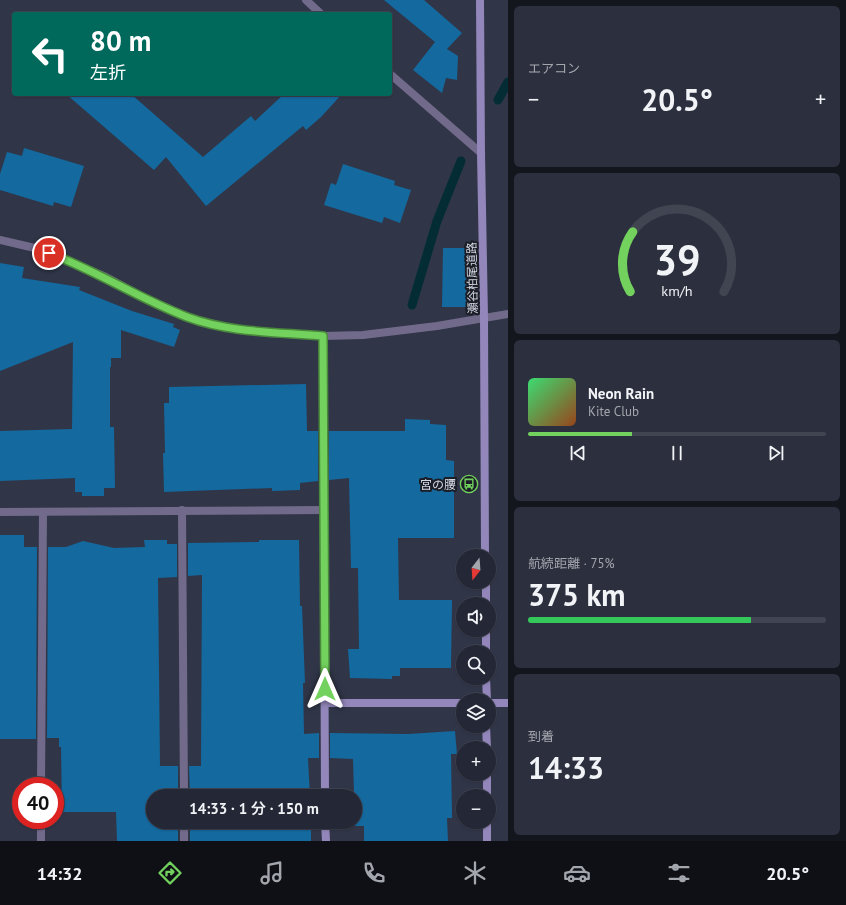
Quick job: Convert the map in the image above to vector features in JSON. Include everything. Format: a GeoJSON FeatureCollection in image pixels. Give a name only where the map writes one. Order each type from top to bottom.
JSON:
{"type":"FeatureCollection","features":[{"type":"Feature","properties":{"kind":"main road","name":"瀬谷柏尾道路"},"geometry":{"type":"LineString","coordinates":[[480,0],[486,549]]}},
{"type":"Feature","properties":{"kind":"main road"},"geometry":{"type":"LineString","coordinates":[[323,336],[325,789]]}},
{"type":"Feature","properties":{"kind":"main road"},"geometry":{"type":"LineString","coordinates":[[325,704],[456,703]]}},
{"type":"Feature","properties":{"kind":"main road"},"geometry":{"type":"LineString","coordinates":[[496,703],[508,703]]}},
{"type":"Feature","properties":{"kind":"main road"},"geometry":{"type":"LineString","coordinates":[[325,829],[326,841]]}},
{"type":"Feature","properties":{"kind":"main road"},"geometry":{"type":"LineString","coordinates":[[487,829],[487,841]]}},
{"type":"Feature","properties":{"kind":"street"},"geometry":{"type":"LineString","coordinates":[[306,0],[319,12]]}},
{"type":"Feature","properties":{"kind":"street"},"geometry":{"type":"LineString","coordinates":[[392,76],[481,153]]}},
{"type":"Feature","properties":{"kind":"street"},"geometry":{"type":"LineString","coordinates":[[0,240],[39,249],[106,277],[146,298],[188,317],[226,327],[269,333],[323,336],[363,335],[438,326],[508,314]]}},
{"type":"Feature","properties":{"kind":"street"},"geometry":{"type":"LineString","coordinates":[[182,510],[184,789]]}},
{"type":"Feature","properties":{"kind":"street"},"geometry":{"type":"LineString","coordinates":[[0,512],[323,510]]}},
{"type":"Feature","properties":{"kind":"street"},"geometry":{"type":"LineString","coordinates":[[41,777],[43,512]]}},
{"type":"Feature","properties":{"kind":"street"},"geometry":{"type":"LineString","coordinates":[[41,829],[41,841]]}},
{"type":"Feature","properties":{"kind":"street"},"geometry":{"type":"LineString","coordinates":[[184,829],[184,841]]}},
{"type":"Feature","properties":{"kind":"building"},"geometry":{"type":"Polygon","coordinates":[[[384,0],[424,0],[462,33],[447,49],[458,56],[457,80],[446,78],[442,93],[413,70],[435,42],[384,0]]]}},
{"type":"Feature","properties":{"kind":"building"},"geometry":{"type":"Polygon","coordinates":[[[68,96],[133,96],[203,157],[251,116],[255,121],[282,96],[340,96],[321,117],[306,130],[303,126],[206,206],[166,157],[154,170],[68,96]]]}},
{"type":"Feature","properties":{"kind":"building"},"geometry":{"type":"Polygon","coordinates":[[[24,148],[84,166],[71,207],[54,202],[53,206],[0,190],[0,174],[7,152],[22,156],[24,148]]]}},
{"type":"Feature","properties":{"kind":"building"},"geometry":{"type":"Polygon","coordinates":[[[343,164],[395,181],[394,185],[411,190],[400,223],[384,217],[382,223],[324,205],[331,183],[336,185],[343,164]]]}},
{"type":"Feature","properties":{"kind":"building"},"geometry":{"type":"Polygon","coordinates":[[[443,248],[467,248],[466,307],[442,307],[443,248]]]}},
{"type":"Feature","properties":{"kind":"building"},"geometry":{"type":"Polygon","coordinates":[[[0,263],[24,267],[22,278],[80,287],[79,290],[132,311],[174,324],[173,327],[180,330],[174,347],[121,330],[121,358],[111,358],[110,367],[110,427],[114,427],[115,488],[104,488],[104,496],[82,496],[82,492],[75,492],[75,478],[0,481],[0,431],[72,429],[73,342],[0,371],[0,263]]]}},
{"type":"Feature","properties":{"kind":"building"},"geometry":{"type":"Polygon","coordinates":[[[306,384],[307,431],[318,431],[318,481],[300,483],[300,490],[272,491],[272,488],[164,492],[164,403],[169,403],[169,387],[306,384]]]}},
{"type":"Feature","properties":{"kind":"building"},"geometry":{"type":"Polygon","coordinates":[[[405,419],[430,420],[430,424],[446,425],[446,460],[454,461],[454,538],[398,538],[399,600],[452,600],[451,668],[400,668],[400,676],[392,676],[392,679],[350,678],[348,649],[359,649],[358,568],[351,568],[349,478],[329,480],[329,431],[405,431],[405,419]]]}},
{"type":"Feature","properties":{"kind":"building"},"geometry":{"type":"Polygon","coordinates":[[[0,535],[24,535],[24,547],[37,547],[36,739],[0,739],[0,535]]]}},
{"type":"Feature","properties":{"kind":"building"},"geometry":{"type":"Polygon","coordinates":[[[144,540],[167,540],[167,544],[177,544],[177,577],[158,578],[160,766],[178,766],[178,789],[146,789],[146,829],[178,829],[178,841],[117,841],[116,812],[64,812],[64,777],[61,777],[61,747],[59,747],[59,738],[47,738],[48,547],[66,547],[83,541],[114,548],[145,547],[144,540]]]}},
{"type":"Feature","properties":{"kind":"building"},"geometry":{"type":"Polygon","coordinates":[[[259,540],[299,540],[300,606],[302,606],[305,683],[303,683],[304,734],[319,733],[319,758],[308,758],[310,789],[190,789],[189,766],[201,766],[202,575],[188,576],[188,543],[259,542],[259,540]]]}},
{"type":"Feature","properties":{"kind":"building"},"geometry":{"type":"Polygon","coordinates":[[[455,731],[456,754],[451,754],[452,818],[447,818],[448,841],[364,841],[364,826],[362,826],[362,789],[354,789],[353,759],[330,758],[330,733],[408,734],[455,731]]]}},
{"type":"Feature","properties":{"kind":"building"},"geometry":{"type":"Polygon","coordinates":[[[190,829],[311,829],[311,841],[190,841],[190,829]]]}},
{"type":"Feature","properties":{"kind":"waterway"},"geometry":{"type":"LineString","coordinates":[[498,100],[508,82]]}},
{"type":"Feature","properties":{"kind":"waterway"},"geometry":{"type":"LineString","coordinates":[[412,305],[437,221],[461,161]]}},
{"type":"Feature","properties":{"kind":"place","name":"宮の腰"},"geometry":{"type":"Point","coordinates":[469,484]}},
{"type":"Feature","properties":{"kind":"route"},"geometry":{"type":"LineString","coordinates":[[49,253],[106,277],[146,298],[188,317],[226,327],[269,333],[323,336],[325,689]]}}]}
